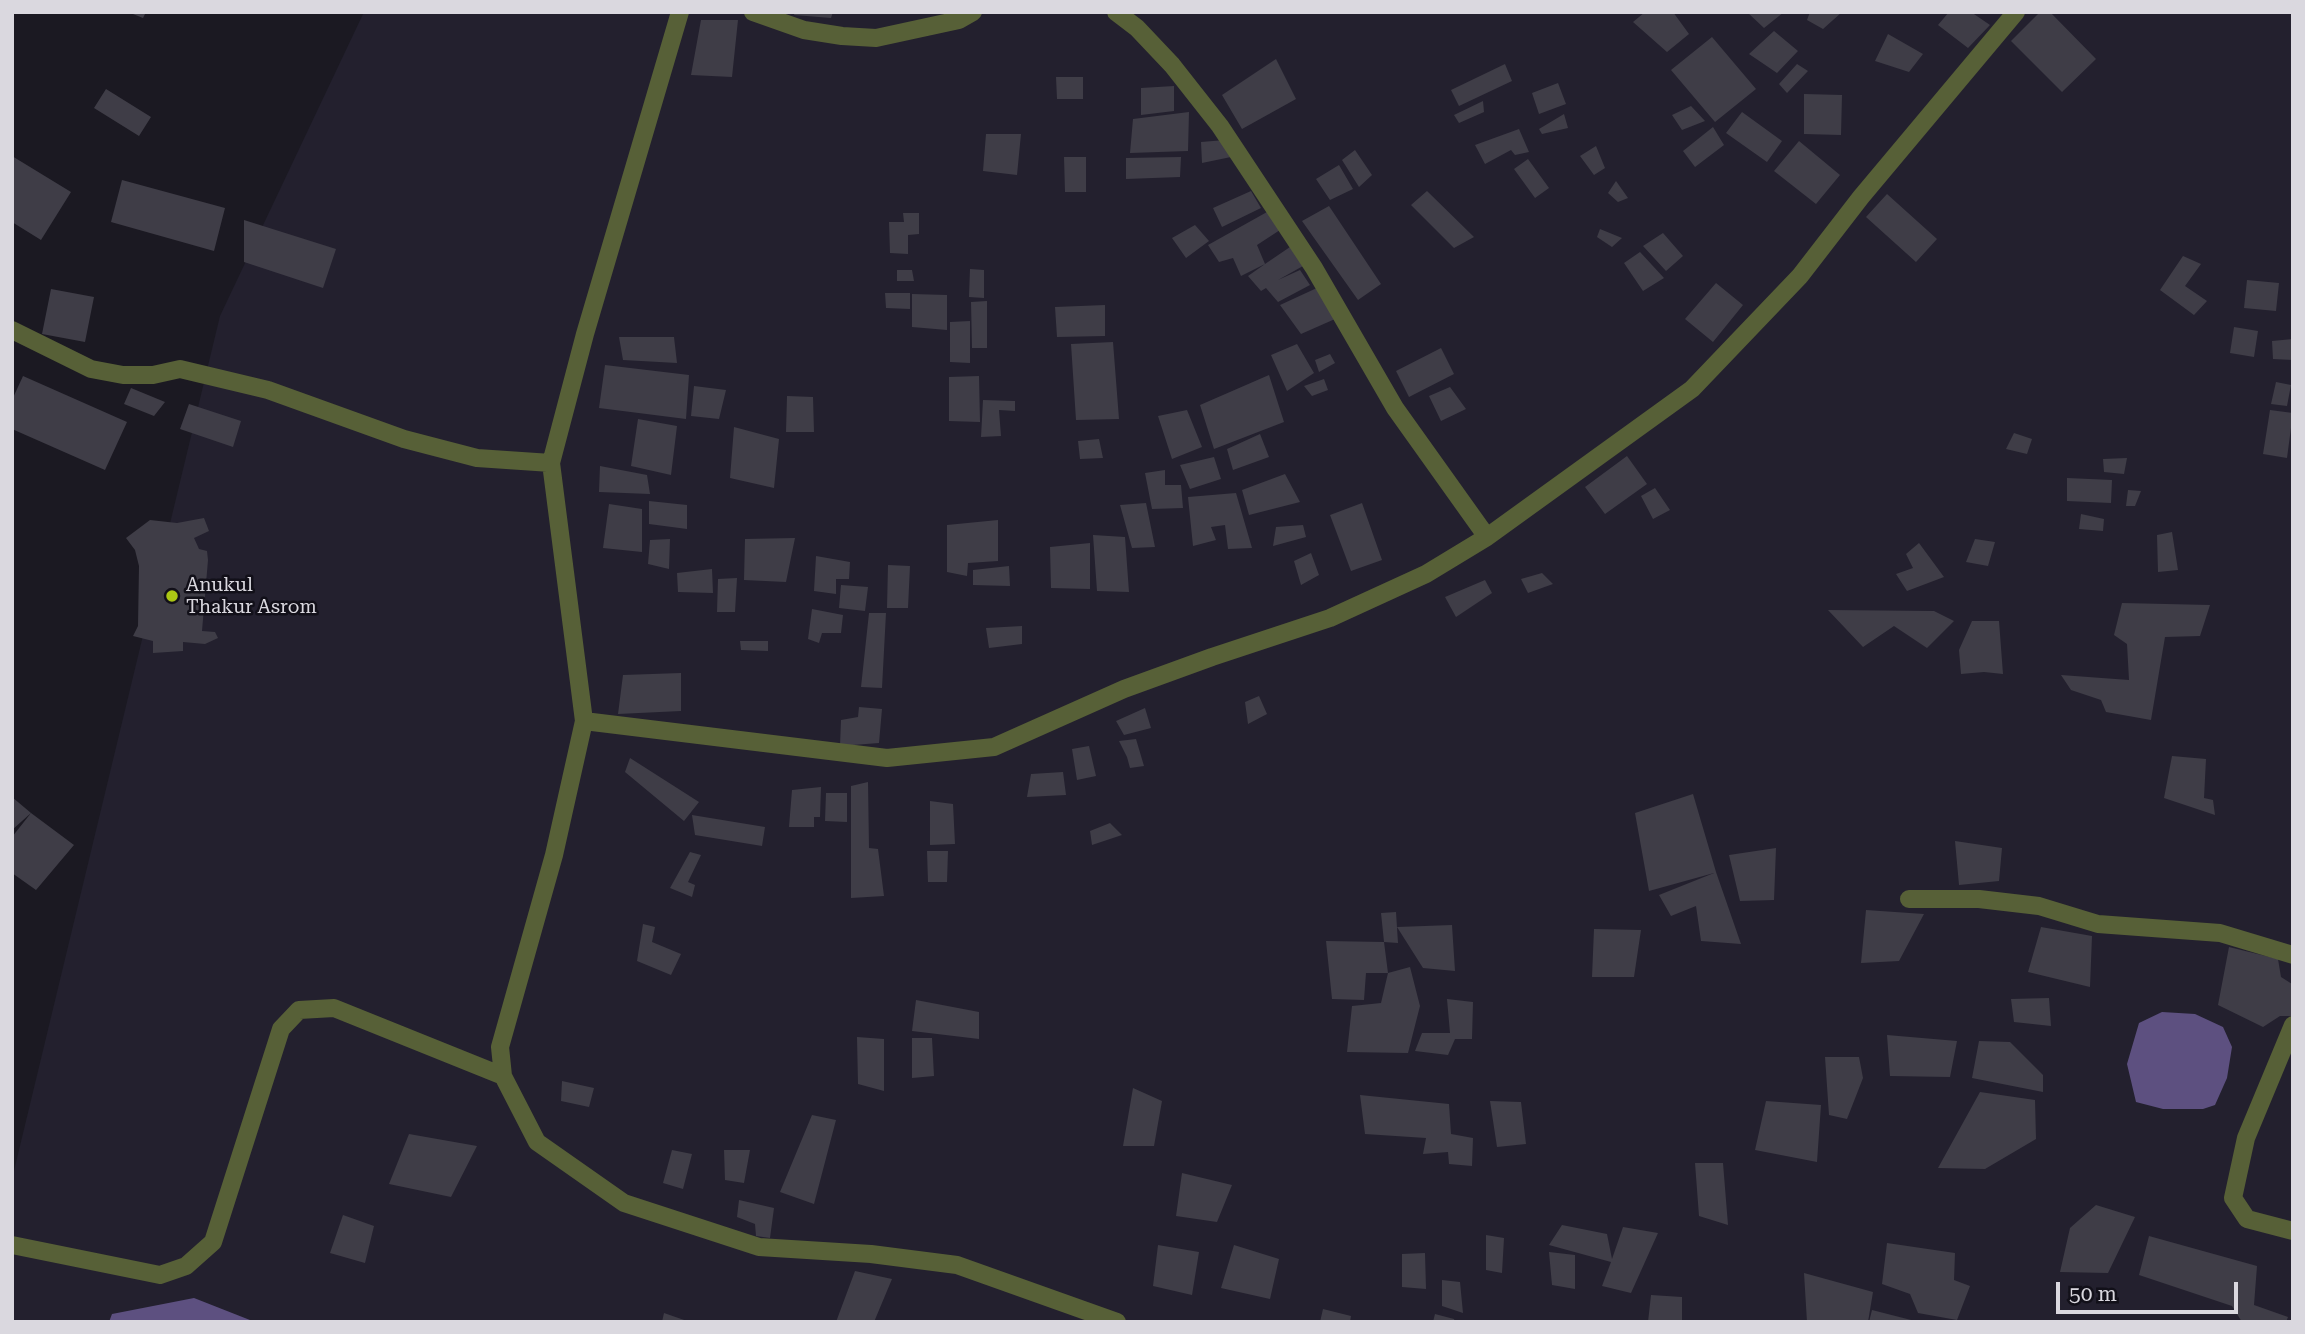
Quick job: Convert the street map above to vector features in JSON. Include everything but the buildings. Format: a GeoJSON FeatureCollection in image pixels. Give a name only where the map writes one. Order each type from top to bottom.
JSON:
{"type":"FeatureCollection","features":[{"type":"Feature","properties":{"kind":"street"},"geometry":{"type":"LineString","coordinates":[[680,12],[585,334],[551,463],[584,721],[554,855],[500,1047],[503,1076],[537,1142],[624,1203],[759,1247],[871,1254],[957,1265],[1117,1322]]}},
{"type":"Feature","properties":{"kind":"street"},"geometry":{"type":"LineString","coordinates":[[753,12],[804,30],[876,38],[959,20],[973,12]]}},
{"type":"Feature","properties":{"kind":"street"},"geometry":{"type":"LineString","coordinates":[[1116,12],[1137,28],[1172,65],[1220,126],[1314,268],[1395,408],[1487,537]]}},
{"type":"Feature","properties":{"kind":"street"},"geometry":{"type":"LineString","coordinates":[[584,721],[887,758],[994,747],[1124,689],[1212,656],[1330,618],[1426,574],[1487,537],[1692,389],[1800,276],[1860,197],[2016,12]]}},
{"type":"Feature","properties":{"kind":"street"},"geometry":{"type":"LineString","coordinates":[[12,330],[91,369],[123,375],[153,374],[180,369],[268,390],[404,439],[477,458],[551,463]]}},
{"type":"Feature","properties":{"kind":"street"},"geometry":{"type":"LineString","coordinates":[[1909,899],[1954,898],[2039,906],[2098,924],[2220,933],[2293,955]]}},
{"type":"Feature","properties":{"kind":"street"},"geometry":{"type":"LineString","coordinates":[[12,1245],[160,1276],[186,1266],[213,1242],[281,1029],[299,1010],[334,1008],[503,1076]]}},
{"type":"Feature","properties":{"kind":"street"},"geometry":{"type":"LineString","coordinates":[[2293,1025],[2246,1138],[2233,1198],[2247,1219],[2293,1231]]}},
{"type":"Feature","properties":{"kind":"shaded area"},"geometry":{"type":"Polygon","coordinates":[[[364,12],[2293,12],[2293,1322],[12,1322],[12,1179],[220,316],[364,12]]]}},
{"type":"Feature","properties":{"kind":"shaded area"},"geometry":{"type":"Polygon","coordinates":[[[2162,1012],[2195,1014],[2223,1027],[2232,1047],[2227,1078],[2215,1105],[2203,1109],[2163,1109],[2136,1102],[2127,1064],[2139,1023],[2162,1012]]]}},
{"type":"Feature","properties":{"kind":"shaded area"},"geometry":{"type":"Polygon","coordinates":[[[194,1298],[255,1322],[109,1322],[112,1314],[194,1298]]]}},
{"type":"Feature","properties":{"kind":"place","name":"Anukul Thakur Asrom"},"geometry":{"type":"Point","coordinates":[172,596]}}]}
